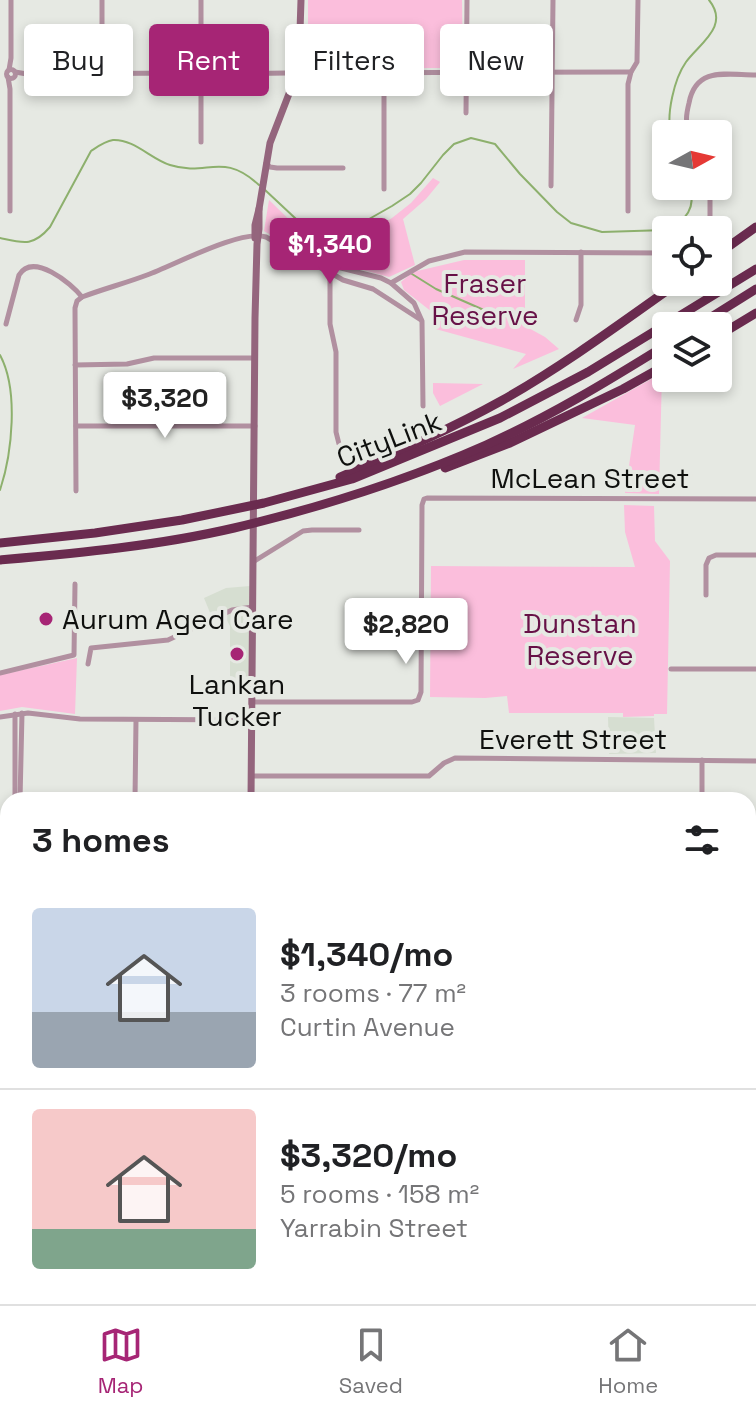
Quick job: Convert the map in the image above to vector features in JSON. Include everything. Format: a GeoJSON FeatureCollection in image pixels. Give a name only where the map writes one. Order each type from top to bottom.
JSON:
{"type":"FeatureCollection","features":[{"type":"Feature","properties":{"kind":"highway"},"geometry":{"type":"LineString","coordinates":[[732,244],[756,227]]}},
{"type":"Feature","properties":{"kind":"highway","name":"CityLink"},"geometry":{"type":"LineString","coordinates":[[0,543],[139,528],[224,512],[352,479],[500,418],[588,372],[756,269]]}},
{"type":"Feature","properties":{"kind":"highway"},"geometry":{"type":"LineString","coordinates":[[719,312],[756,289]]}},
{"type":"Feature","properties":{"kind":"highway"},"geometry":{"type":"LineString","coordinates":[[308,491],[409,447],[502,400],[659,296]]}},
{"type":"Feature","properties":{"kind":"highway"},"geometry":{"type":"LineString","coordinates":[[732,328],[756,313]]}},
{"type":"Feature","properties":{"kind":"highway","name":"CityLink"},"geometry":{"type":"LineString","coordinates":[[0,560],[144,544],[221,531],[368,489],[449,461],[524,426],[652,353]]}},
{"type":"Feature","properties":{"kind":"highway"},"geometry":{"type":"LineString","coordinates":[[368,489],[469,461],[652,373]]}},
{"type":"Feature","properties":{"kind":"street"},"geometry":{"type":"LineString","coordinates":[[10,211],[11,0]]}},
{"type":"Feature","properties":{"kind":"street"},"geometry":{"type":"LineString","coordinates":[[102,0],[102,24]]}},
{"type":"Feature","properties":{"kind":"street"},"geometry":{"type":"LineString","coordinates":[[201,0],[201,24]]}},
{"type":"Feature","properties":{"kind":"street"},"geometry":{"type":"LineString","coordinates":[[300,24],[301,0]]}},
{"type":"Feature","properties":{"kind":"street"},"geometry":{"type":"LineString","coordinates":[[467,0],[467,24]]}},
{"type":"Feature","properties":{"kind":"street"},"geometry":{"type":"LineString","coordinates":[[553,0],[553,24]]}},
{"type":"Feature","properties":{"kind":"street"},"geometry":{"type":"LineString","coordinates":[[628,211],[628,84],[637,62],[638,0]]}},
{"type":"Feature","properties":{"kind":"street"},"geometry":{"type":"LineString","coordinates":[[553,72],[631,72]]}},
{"type":"Feature","properties":{"kind":"street"},"geometry":{"type":"LineString","coordinates":[[686,120],[690,94],[699,81],[710,75],[756,75]]}},
{"type":"Feature","properties":{"kind":"street"},"geometry":{"type":"LineString","coordinates":[[201,96],[201,142]]}},
{"type":"Feature","properties":{"kind":"street"},"geometry":{"type":"LineString","coordinates":[[251,792],[255,225],[266,163],[288,96]]}},
{"type":"Feature","properties":{"kind":"street"},"geometry":{"type":"LineString","coordinates":[[384,96],[384,189]]}},
{"type":"Feature","properties":{"kind":"street"},"geometry":{"type":"LineString","coordinates":[[466,96],[466,113]]}},
{"type":"Feature","properties":{"kind":"street"},"geometry":{"type":"LineString","coordinates":[[551,96],[551,186]]}},
{"type":"Feature","properties":{"kind":"street"},"geometry":{"type":"LineString","coordinates":[[266,163],[277,168],[343,168]]}},
{"type":"Feature","properties":{"kind":"street"},"geometry":{"type":"LineString","coordinates":[[76,491],[75,308],[82,297],[237,240],[266,237],[343,280],[373,289],[422,321]]}},
{"type":"Feature","properties":{"kind":"street"},"geometry":{"type":"LineString","coordinates":[[391,283],[416,267],[465,252],[652,253]]}},
{"type":"Feature","properties":{"kind":"street"},"geometry":{"type":"LineString","coordinates":[[576,320],[581,305],[581,252]]}},
{"type":"Feature","properties":{"kind":"street"},"geometry":{"type":"LineString","coordinates":[[6,324],[19,275],[26,267],[47,269],[82,297]]}},
{"type":"Feature","properties":{"kind":"street"},"geometry":{"type":"LineString","coordinates":[[339,444],[336,432],[336,352],[330,324],[329,272],[332,268],[381,278],[414,303],[422,321],[423,406]]}},
{"type":"Feature","properties":{"kind":"street"},"geometry":{"type":"LineString","coordinates":[[75,365],[127,364],[154,358],[255,358]]}},
{"type":"Feature","properties":{"kind":"street"},"geometry":{"type":"LineString","coordinates":[[76,426],[255,426]]}},
{"type":"Feature","properties":{"kind":"street","name":"McLean Street"},"geometry":{"type":"LineString","coordinates":[[252,702],[418,700],[421,692],[424,499],[756,499]]}},
{"type":"Feature","properties":{"kind":"street"},"geometry":{"type":"LineString","coordinates":[[253,562],[303,531],[359,530]]}},
{"type":"Feature","properties":{"kind":"street"},"geometry":{"type":"LineString","coordinates":[[706,595],[706,565],[709,558],[716,555],[756,555]]}},
{"type":"Feature","properties":{"kind":"street"},"geometry":{"type":"LineString","coordinates":[[0,673],[74,655],[75,584]]}},
{"type":"Feature","properties":{"kind":"street"},"geometry":{"type":"LineString","coordinates":[[88,664],[91,648],[168,640],[232,610],[253,607]]}},
{"type":"Feature","properties":{"kind":"street"},"geometry":{"type":"LineString","coordinates":[[671,669],[756,669]]}},
{"type":"Feature","properties":{"kind":"street"},"geometry":{"type":"LineString","coordinates":[[0,717],[18,714],[80,719],[252,720]]}},
{"type":"Feature","properties":{"kind":"street"},"geometry":{"type":"LineString","coordinates":[[18,714],[18,792]]}},
{"type":"Feature","properties":{"kind":"street"},"geometry":{"type":"LineString","coordinates":[[135,792],[136,720]]}},
{"type":"Feature","properties":{"kind":"street","name":"Everett Street"},"geometry":{"type":"LineString","coordinates":[[251,776],[429,776],[455,758],[756,761]]}},
{"type":"Feature","properties":{"kind":"street"},"geometry":{"type":"LineString","coordinates":[[702,760],[702,792]]}},
{"type":"Feature","properties":{"kind":"shaded area"},"geometry":{"type":"Polygon","coordinates":[[[250,586],[249,683],[230,683],[230,626],[224,615],[213,620],[204,598],[226,588],[250,586]]]}},
{"type":"Feature","properties":{"kind":"shaded area"},"geometry":{"type":"Polygon","coordinates":[[[608,717],[654,718],[656,753],[609,754],[608,717]]]}},
{"type":"Feature","properties":{"kind":"green space"},"geometry":{"type":"Polygon","coordinates":[[[308,0],[462,0],[462,24],[440,24],[440,68],[424,68],[424,24],[308,24],[308,0]]]}},
{"type":"Feature","properties":{"kind":"green space"},"geometry":{"type":"Polygon","coordinates":[[[433,178],[440,182],[403,219],[415,265],[389,277],[333,262],[320,263],[264,231],[269,200],[307,237],[334,244],[376,228],[392,218],[411,203],[433,178]]]}},
{"type":"Feature","properties":{"kind":"green space","name":"Fraser Reserve"},"geometry":{"type":"Polygon","coordinates":[[[464,260],[525,260],[525,326],[559,349],[513,369],[526,354],[432,328],[432,312],[404,290],[401,282],[413,272],[464,260]]]}},
{"type":"Feature","properties":{"kind":"green space"},"geometry":{"type":"Polygon","coordinates":[[[652,379],[652,392],[662,392],[659,494],[625,493],[635,425],[582,418],[652,379]]]}},
{"type":"Feature","properties":{"kind":"green space"},"geometry":{"type":"Polygon","coordinates":[[[433,383],[483,384],[440,406],[433,393],[433,383]]]}},
{"type":"Feature","properties":{"kind":"green space","name":"Dunstan Reserve"},"geometry":{"type":"Polygon","coordinates":[[[624,505],[654,506],[655,541],[670,561],[667,714],[623,717],[623,713],[509,713],[507,696],[430,697],[431,566],[635,567],[625,532],[624,505]]]}},
{"type":"Feature","properties":{"kind":"green space"},"geometry":{"type":"Polygon","coordinates":[[[77,658],[75,714],[22,707],[0,711],[0,675],[77,658]]]}},
{"type":"Feature","properties":{"kind":"waterway"},"geometry":{"type":"LineString","coordinates":[[670,120],[670,107],[678,78],[686,62],[715,26],[715,9],[709,0]]}},
{"type":"Feature","properties":{"kind":"waterway"},"geometry":{"type":"LineString","coordinates":[[264,189],[311,233],[321,237],[335,235],[355,227],[410,194],[454,144],[471,138],[495,144],[520,174],[571,223],[602,232],[652,230]]}},
{"type":"Feature","properties":{"kind":"waterway"},"geometry":{"type":"LineString","coordinates":[[0,238],[27,242],[44,233],[91,151],[110,141],[128,143],[163,162],[183,168],[235,169],[259,185]]}},
{"type":"Feature","properties":{"kind":"waterway"},"geometry":{"type":"LineString","coordinates":[[685,216],[692,200]]}},
{"type":"Feature","properties":{"kind":"waterway"},"geometry":{"type":"LineString","coordinates":[[324,237],[337,243]]}},
{"type":"Feature","properties":{"kind":"waterway"},"geometry":{"type":"LineString","coordinates":[[412,274],[436,289],[493,314]]}},
{"type":"Feature","properties":{"kind":"waterway"},"geometry":{"type":"LineString","coordinates":[[0,355],[6,369],[12,404],[8,459],[0,490]]}},
{"type":"Feature","properties":{"kind":"place","name":"Aurum Aged Care"},"geometry":{"type":"Point","coordinates":[46,619]}},
{"type":"Feature","properties":{"kind":"place","name":"Lankan Tucker"},"geometry":{"type":"Point","coordinates":[237,654]}}]}
